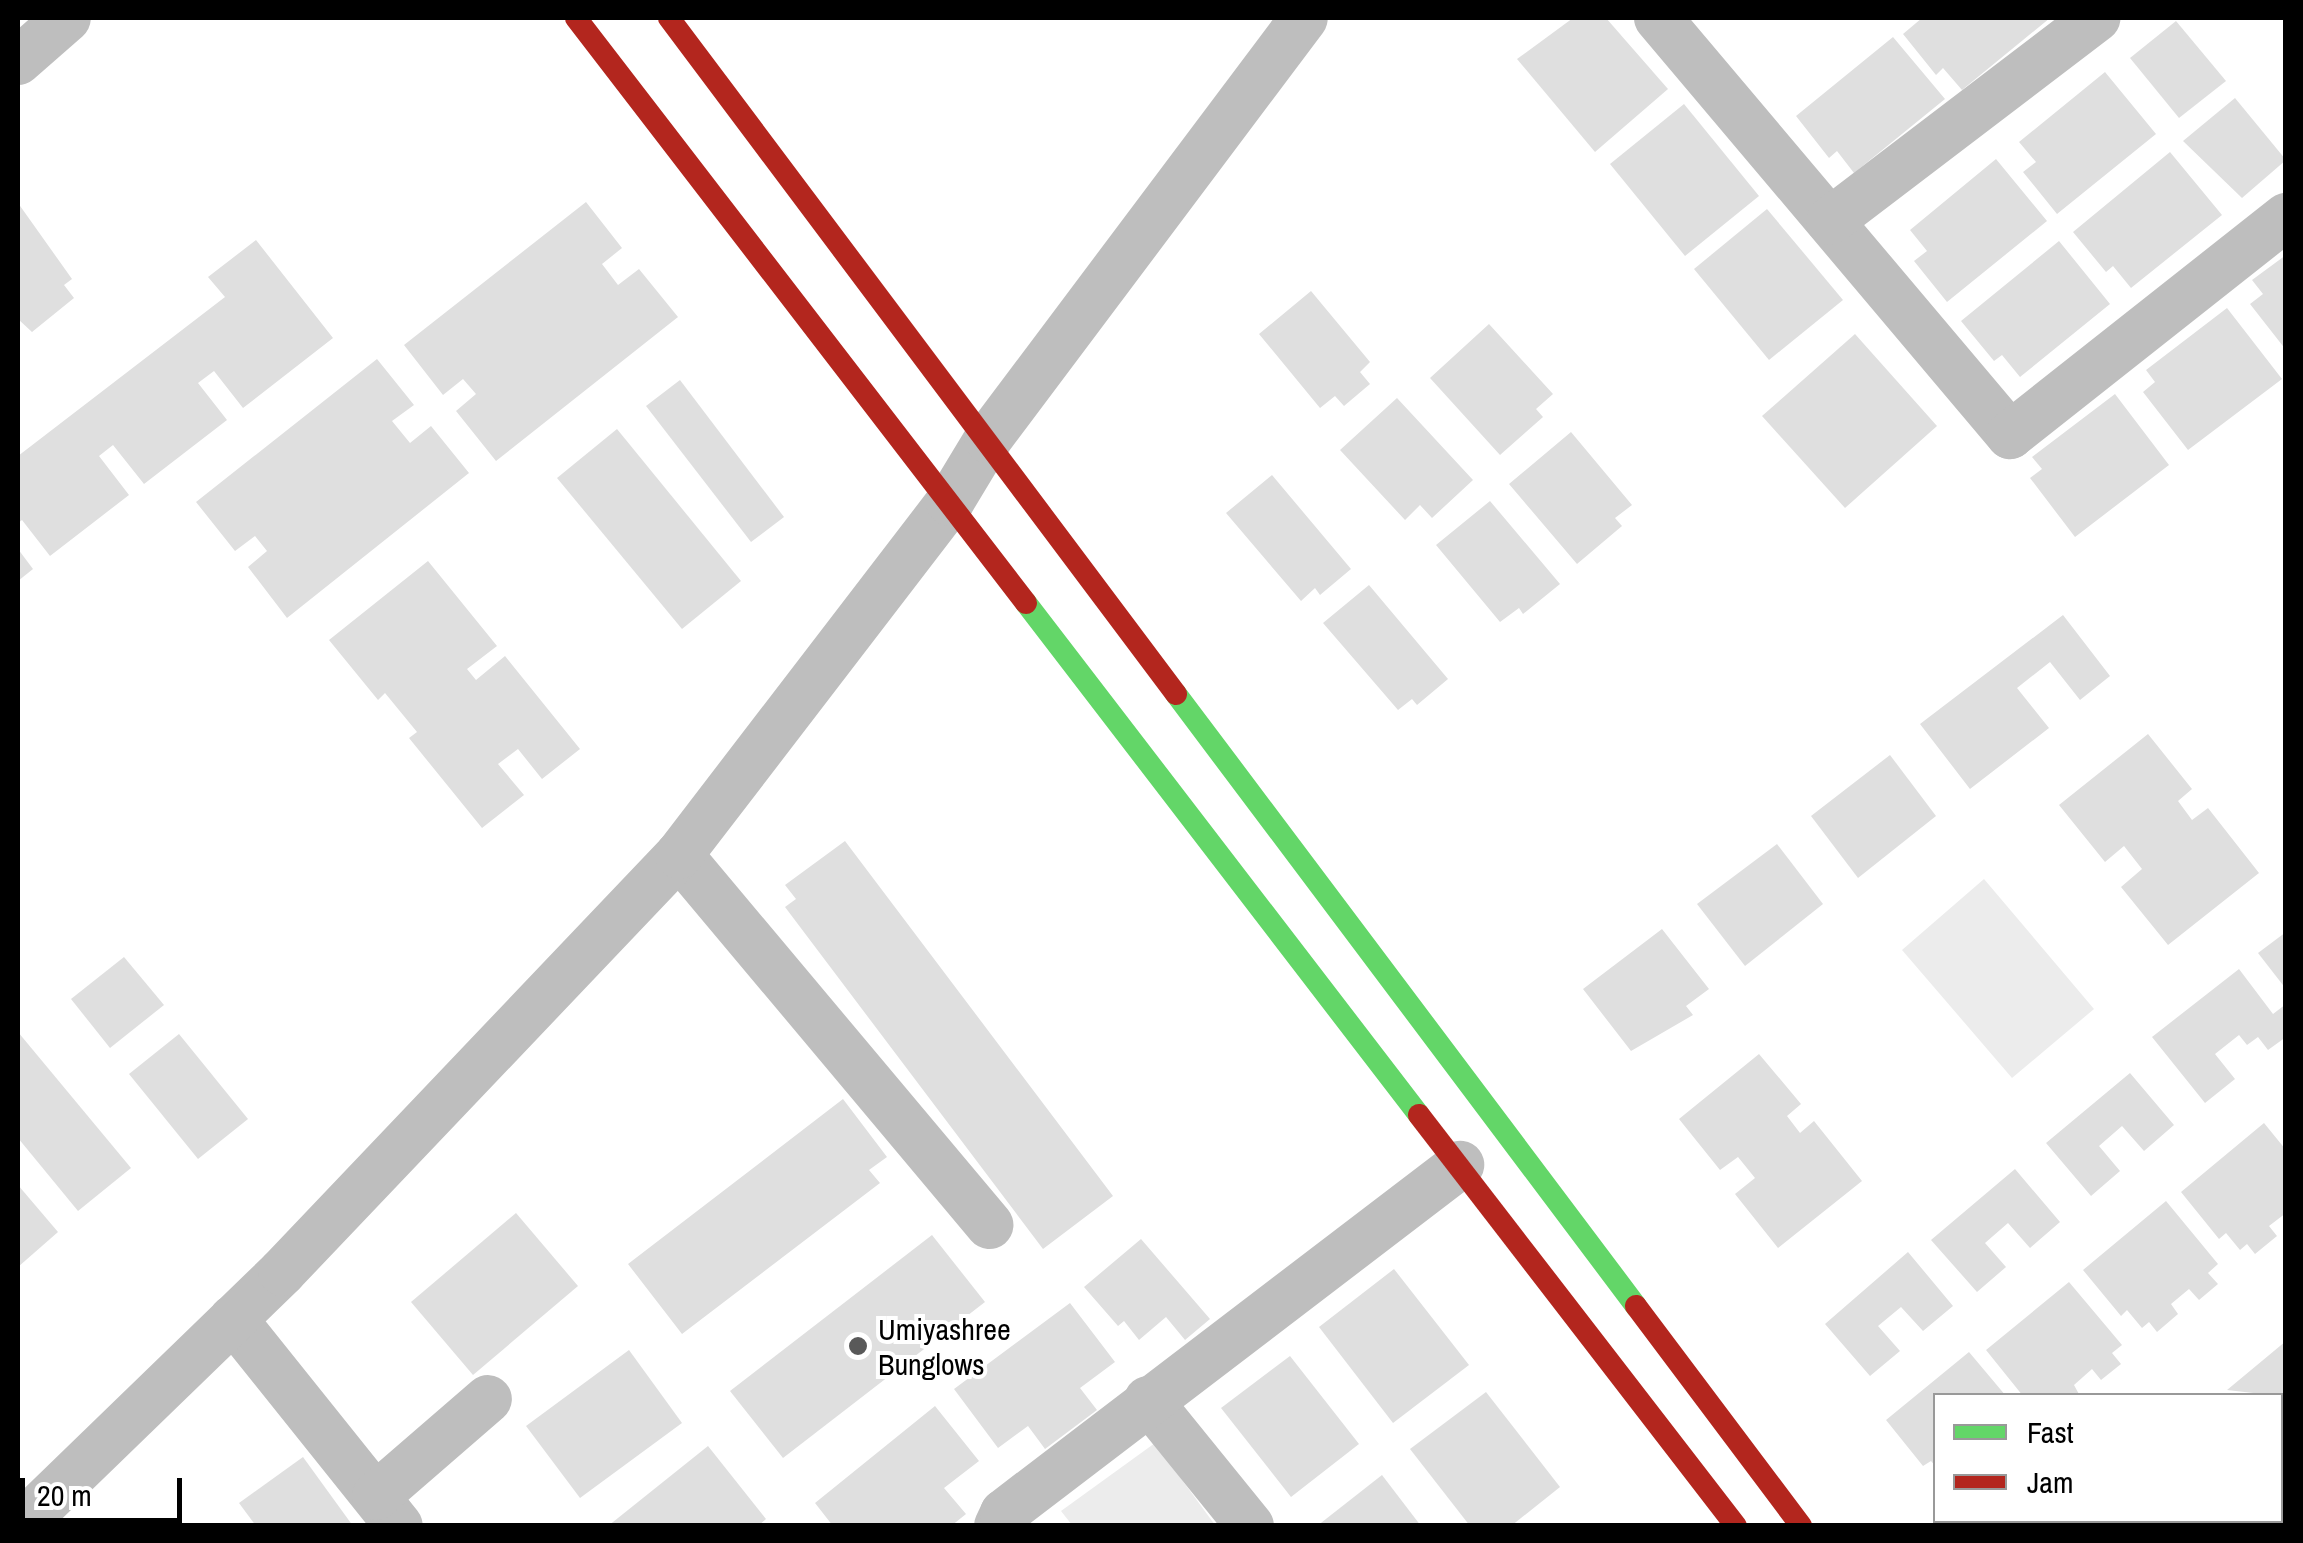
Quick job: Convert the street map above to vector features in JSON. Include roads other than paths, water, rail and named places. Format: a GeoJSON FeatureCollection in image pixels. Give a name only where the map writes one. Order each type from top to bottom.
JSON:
{"type":"FeatureCollection","features":[{"type":"Feature","properties":{"kind":"street"},"geometry":{"type":"LineString","coordinates":[[18,60],[67,18]]}},
{"type":"Feature","properties":{"kind":"street"},"geometry":{"type":"LineString","coordinates":[[576,18],[1736,1526]]}},
{"type":"Feature","properties":{"kind":"street"},"geometry":{"type":"LineString","coordinates":[[669,18],[1801,1526]]}},
{"type":"Feature","properties":{"kind":"street"},"geometry":{"type":"LineString","coordinates":[[20,1526],[233,1319],[679,855],[950,502],[988,439],[1304,18]]}},
{"type":"Feature","properties":{"kind":"street"},"geometry":{"type":"LineString","coordinates":[[1658,18],[2010,435],[2286,217]]}},
{"type":"Feature","properties":{"kind":"street"},"geometry":{"type":"LineString","coordinates":[[1830,222],[2096,18]]}},
{"type":"Feature","properties":{"kind":"street"},"geometry":{"type":"LineString","coordinates":[[679,855],[989,1225]]}},
{"type":"Feature","properties":{"kind":"street"},"geometry":{"type":"LineString","coordinates":[[998,1526],[1004,1512],[1460,1165]]}},
{"type":"Feature","properties":{"kind":"street"},"geometry":{"type":"LineString","coordinates":[[233,1319],[387,1511],[488,1399]]}},
{"type":"Feature","properties":{"kind":"street"},"geometry":{"type":"LineString","coordinates":[[1148,1400],[1250,1526]]}},
{"type":"Feature","properties":{"kind":"place","name":"Umiyashree Bunglows"},"geometry":{"type":"Point","coordinates":[858,1346]}}]}
